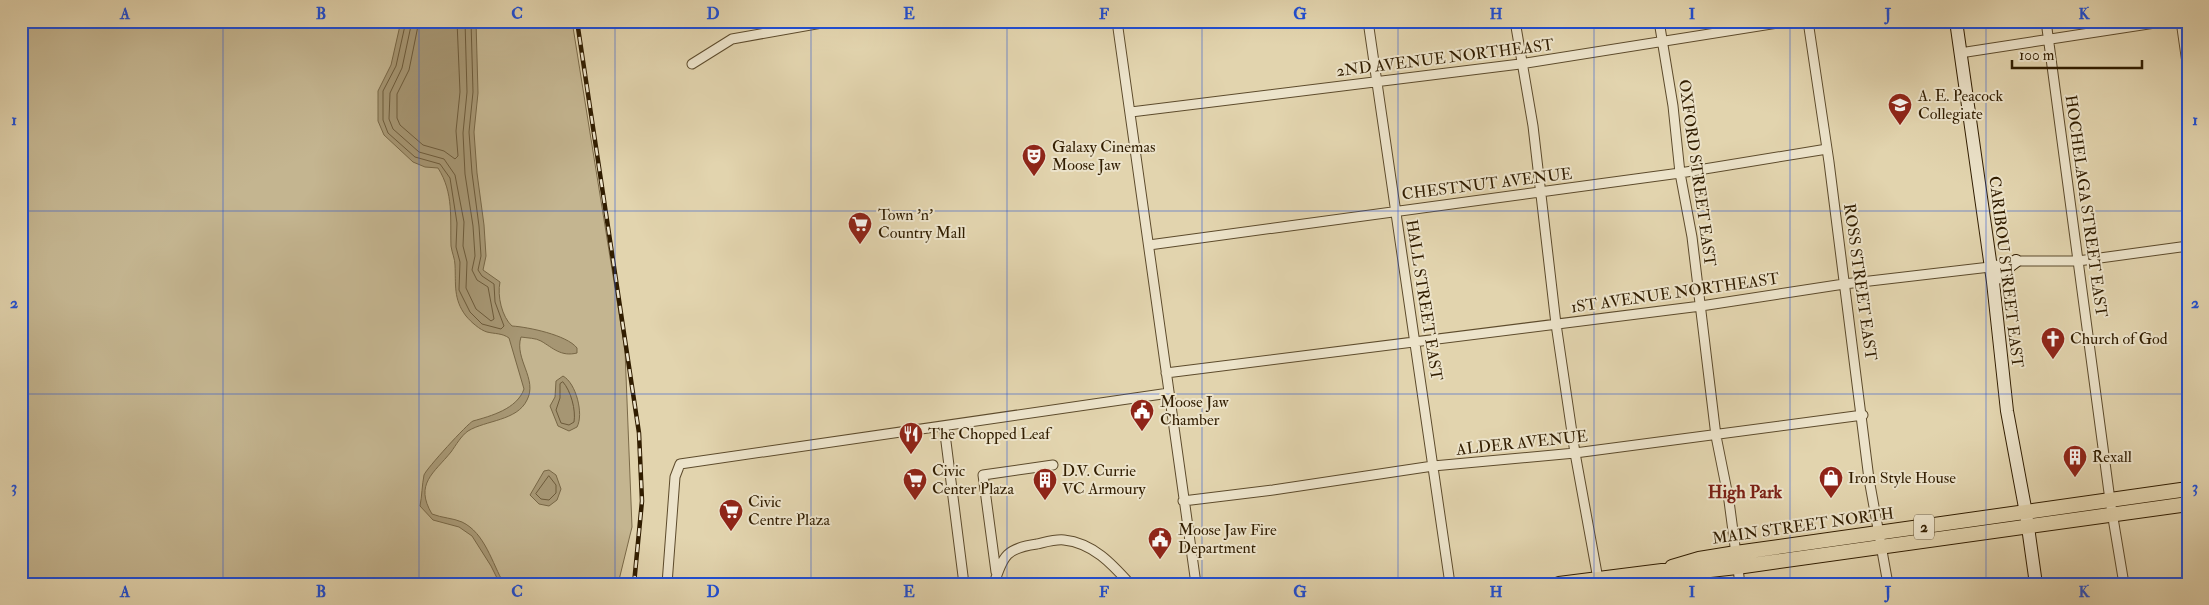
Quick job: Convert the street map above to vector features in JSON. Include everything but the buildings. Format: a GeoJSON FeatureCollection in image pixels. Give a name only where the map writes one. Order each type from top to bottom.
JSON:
{"type":"FeatureCollection","features":[{"type":"Feature","properties":{"kind":"main road","name":"MAIN STREET NORTH"},"geometry":{"type":"LineString","coordinates":[[1559,584],[1662,571],[1701,571],[1737,567],[1881,540],[2111,507],[2188,489]]}},
{"type":"Feature","properties":{"kind":"main road","name":"MAIN STREET NORTH"},"geometry":{"type":"LineString","coordinates":[[2111,507],[2188,504]]}},
{"type":"Feature","properties":{"kind":"main road","name":"MAIN STREET NORTH"},"geometry":{"type":"LineString","coordinates":[[1662,571],[1699,558],[1736,552],[1881,540]]}},
{"type":"Feature","properties":{"kind":"street"},"geometry":{"type":"LineString","coordinates":[[692,64],[732,39],[813,23],[833,21]]}},
{"type":"Feature","properties":{"kind":"street"},"geometry":{"type":"LineString","coordinates":[[1118,21],[1196,584]]}},
{"type":"Feature","properties":{"kind":"street","name":"HALL STREET EAST"},"geometry":{"type":"LineString","coordinates":[[1368,21],[1450,584]]}},
{"type":"Feature","properties":{"kind":"street"},"geometry":{"type":"LineString","coordinates":[[1515,21],[1520,64],[1532,126],[1556,324],[1598,579]]}},
{"type":"Feature","properties":{"kind":"street","name":"OXFORD STREET EAST"},"geometry":{"type":"LineString","coordinates":[[1659,21],[1673,106],[1680,173],[1692,237],[1716,436],[1740,584]]}},
{"type":"Feature","properties":{"kind":"street","name":"2ND AVENUE NORTHEAST"},"geometry":{"type":"LineString","coordinates":[[1131,112],[1520,64],[1791,21]]}},
{"type":"Feature","properties":{"kind":"street","name":"ROSS STREET EAST"},"geometry":{"type":"LineString","coordinates":[[1808,21],[1863,415],[1869,480],[1888,584]]}},
{"type":"Feature","properties":{"kind":"street","name":"CARIBOU STREET EAST"},"geometry":{"type":"LineString","coordinates":[[1956,21],[1993,282],[2006,411],[2027,520],[2036,584]]}},
{"type":"Feature","properties":{"kind":"street","name":"HOCHELAGA STREET EAST"},"geometry":{"type":"LineString","coordinates":[[2046,21],[2111,507],[2124,584]]}},
{"type":"Feature","properties":{"kind":"street"},"geometry":{"type":"LineString","coordinates":[[1960,53],[2168,21]]}},
{"type":"Feature","properties":{"kind":"street"},"geometry":{"type":"LineString","coordinates":[[2181,21],[2188,70]]}},
{"type":"Feature","properties":{"kind":"street","name":"CHESTNUT AVENUE"},"geometry":{"type":"LineString","coordinates":[[1149,245],[1680,173],[1827,149]]}},
{"type":"Feature","properties":{"kind":"street","name":"1ST AVENUE NORTHEAST"},"geometry":{"type":"LineString","coordinates":[[1166,373],[1701,306],[1844,284],[1990,267],[2016,261],[2078,261],[2188,246]]}},
{"type":"Feature","properties":{"kind":"street"},"geometry":{"type":"LineString","coordinates":[[1993,282],[2000,272],[2016,261]]}},
{"type":"Feature","properties":{"kind":"street"},"geometry":{"type":"LineString","coordinates":[[667,584],[675,477],[680,464],[1169,393]]}},
{"type":"Feature","properties":{"kind":"street","name":"ALDER AVENUE"},"geometry":{"type":"LineString","coordinates":[[1184,501],[1433,466],[1576,453],[1716,436],[1863,415]]}},
{"type":"Feature","properties":{"kind":"street"},"geometry":{"type":"LineString","coordinates":[[944,426],[964,584]]}},
{"type":"Feature","properties":{"kind":"street"},"geometry":{"type":"LineString","coordinates":[[995,579],[983,474],[1053,465]]}},
{"type":"Feature","properties":{"kind":"street"},"geometry":{"type":"LineString","coordinates":[[995,579],[1002,559],[1017,547],[1063,540],[1084,544],[1108,560],[1130,584]]}},
{"type":"Feature","properties":{"kind":"shaded area"},"geometry":{"type":"Polygon","coordinates":[[[21,21],[572,21],[625,350],[632,527],[618,584],[21,584],[21,21]]]}},
{"type":"Feature","properties":{"kind":"water"},"geometry":{"type":"Polygon","coordinates":[[[401,21],[476,21],[478,93],[474,132],[484,225],[486,256],[483,270],[500,282],[501,306],[505,317],[512,326],[537,330],[565,339],[577,348],[577,353],[566,354],[539,340],[521,337],[521,353],[530,384],[527,400],[522,407],[509,416],[475,427],[465,433],[428,480],[425,495],[432,514],[462,522],[477,533],[504,584],[500,584],[472,536],[459,527],[433,520],[420,506],[424,475],[439,456],[473,421],[510,407],[521,396],[524,389],[509,338],[479,328],[466,316],[459,304],[456,291],[455,263],[451,246],[449,197],[443,177],[438,168],[425,167],[413,162],[384,135],[378,121],[378,91],[391,65],[401,21]]]}},
{"type":"Feature","properties":{"kind":"water"},"geometry":{"type":"Polygon","coordinates":[[[563,376],[572,385],[578,399],[580,415],[577,427],[569,431],[558,426],[550,406],[555,397],[556,381],[563,376]]]}},
{"type":"Feature","properties":{"kind":"water"},"geometry":{"type":"Polygon","coordinates":[[[549,470],[556,475],[561,489],[557,500],[549,506],[539,504],[530,495],[544,471],[549,470]]]}},
{"type":"Feature","properties":{"kind":"railway"},"geometry":{"type":"LineString","coordinates":[[577,21],[639,433],[642,501],[634,584]]}},
{"type":"Feature","properties":{"kind":"place","name":"A. E. Peacock Collegiate"},"geometry":{"type":"Point","coordinates":[1900,126]}},
{"type":"Feature","properties":{"kind":"place","name":"Galaxy Cinemas Moose Jaw"},"geometry":{"type":"Point","coordinates":[1034,177]}},
{"type":"Feature","properties":{"kind":"place","name":"Town 'n' Country Mall"},"geometry":{"type":"Point","coordinates":[860,245]}},
{"type":"Feature","properties":{"kind":"place","name":"Church of God"},"geometry":{"type":"Point","coordinates":[2053,360]}},
{"type":"Feature","properties":{"kind":"place","name":"Moose Jaw Chamber"},"geometry":{"type":"Point","coordinates":[1142,432]}},
{"type":"Feature","properties":{"kind":"place","name":"The Chopped Leaf"},"geometry":{"type":"Point","coordinates":[911,455]}},
{"type":"Feature","properties":{"kind":"place","name":"Rexall"},"geometry":{"type":"Point","coordinates":[2075,478]}},
{"type":"Feature","properties":{"kind":"place","name":"Iron Style House"},"geometry":{"type":"Point","coordinates":[1831,499]}},
{"type":"Feature","properties":{"kind":"place","name":"Civic Center Plaza"},"geometry":{"type":"Point","coordinates":[915,501]}},
{"type":"Feature","properties":{"kind":"place","name":"D.V. Currie VC Armoury"},"geometry":{"type":"Point","coordinates":[1045,501]}},
{"type":"Feature","properties":{"kind":"place","name":"Civic Centre Plaza"},"geometry":{"type":"Point","coordinates":[731,532]}},
{"type":"Feature","properties":{"kind":"place","name":"Moose Jaw Fire Department"},"geometry":{"type":"Point","coordinates":[1160,560]}},
{"type":"Feature","properties":{"kind":"district","name":"High Park"},"geometry":{"type":"Point","coordinates":[1745,492]}}]}
